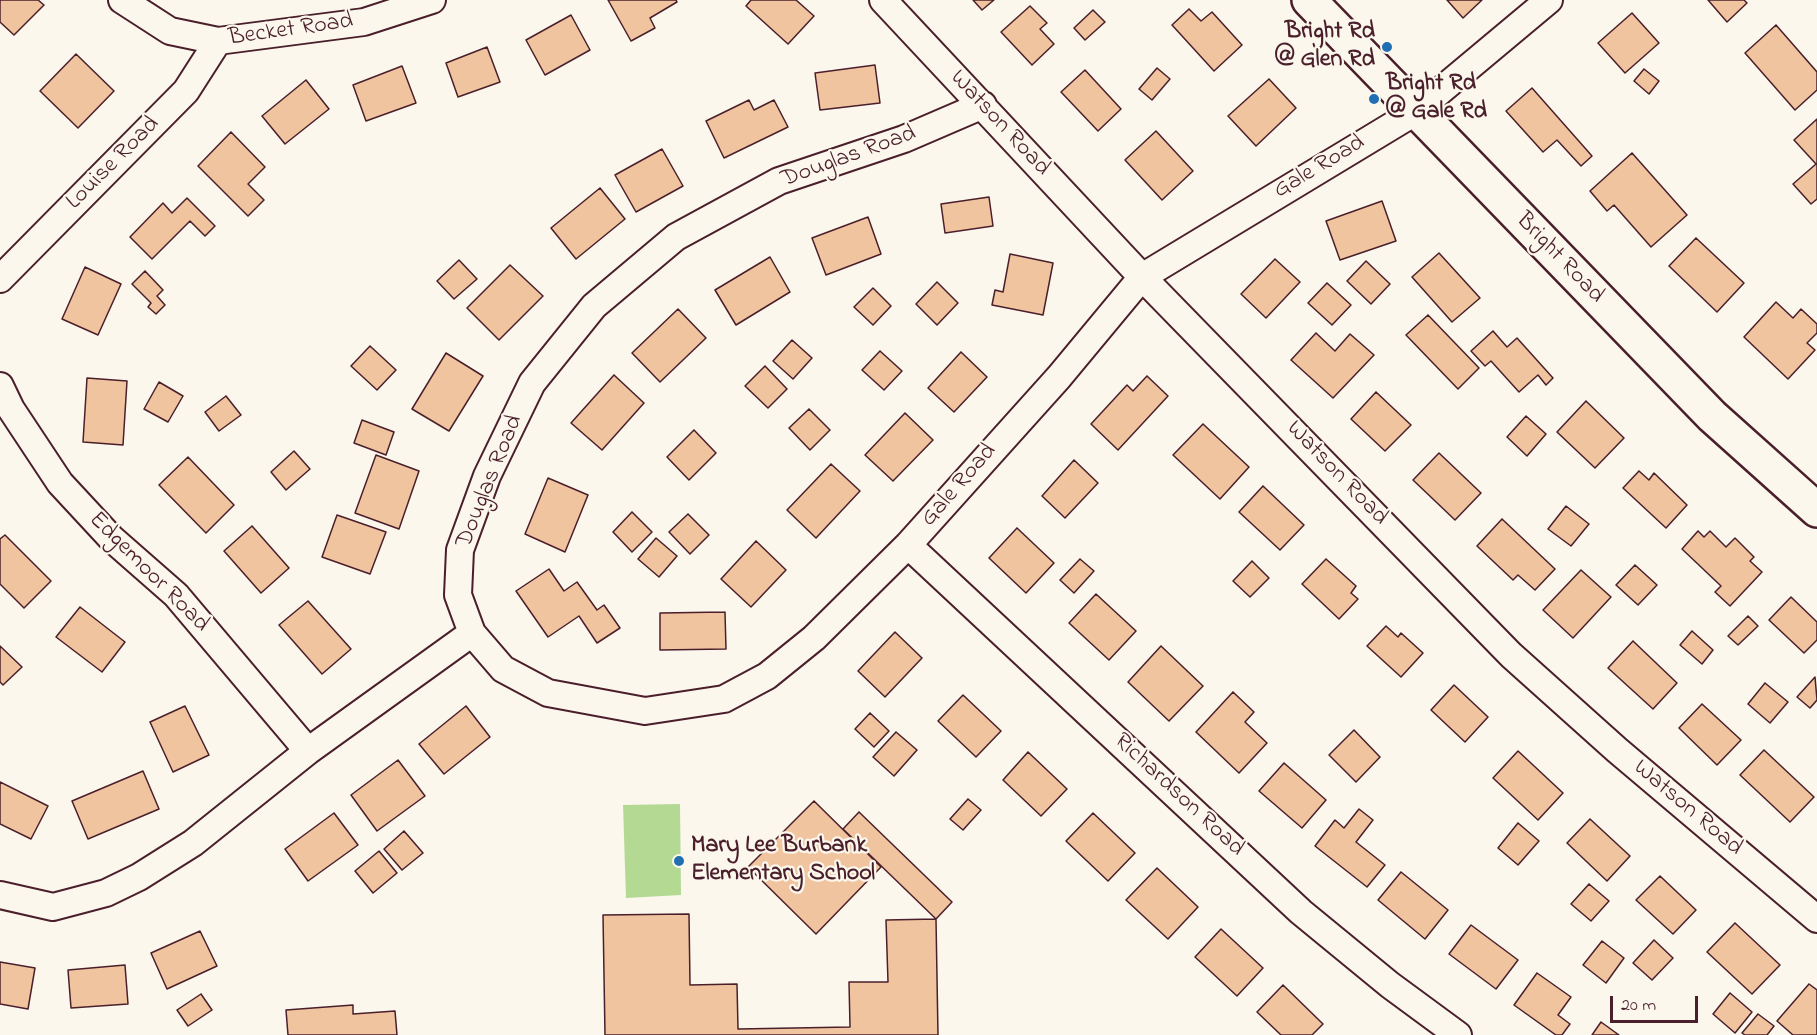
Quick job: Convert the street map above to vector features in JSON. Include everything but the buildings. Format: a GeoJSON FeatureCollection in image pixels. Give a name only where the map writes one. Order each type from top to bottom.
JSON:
{"type":"FeatureCollection","features":[{"type":"Feature","properties":{"kind":"street","name":"Becket Road"},"geometry":{"type":"LineString","coordinates":[[122,0],[170,32],[218,41],[364,22],[432,0]]}},
{"type":"Feature","properties":{"kind":"street","name":"Watson Road"},"geometry":{"type":"LineString","coordinates":[[883,0],[1142,277],[1511,655],[1617,750],[1817,919]]}},
{"type":"Feature","properties":{"kind":"street","name":"Bright Road"},"geometry":{"type":"LineString","coordinates":[[1309,0],[1712,416],[1817,510]]}},
{"type":"Feature","properties":{"kind":"street","name":"Gale Road"},"geometry":{"type":"LineString","coordinates":[[472,633],[503,669],[548,693],[645,711],[724,699],[767,676],[814,638],[908,545],[1059,377],[1142,277],[1415,112],[1549,0]]}},
{"type":"Feature","properties":{"kind":"street","name":"Louise Road"},"geometry":{"type":"LineString","coordinates":[[0,279],[186,92],[218,41]]}},
{"type":"Feature","properties":{"kind":"street","name":"Douglas Road"},"geometry":{"type":"LineString","coordinates":[[472,633],[458,595],[460,550],[488,476],[532,383],[594,306],[676,237],[779,181],[904,139],[982,105]]}},
{"type":"Feature","properties":{"kind":"street","name":"Edgemoor Road"},"geometry":{"type":"LineString","coordinates":[[0,386],[11,409],[60,483],[111,538],[176,595],[308,751]]}},
{"type":"Feature","properties":{"kind":"street","name":"Richardson Road"},"geometry":{"type":"LineString","coordinates":[[908,545],[1301,912],[1390,985],[1458,1035]]}},
{"type":"Feature","properties":{"kind":"street"},"geometry":{"type":"LineString","coordinates":[[0,895],[53,907],[106,893],[139,877],[193,843],[308,751],[472,633]]}},
{"type":"Feature","properties":{"kind":"green space"},"geometry":{"type":"Polygon","coordinates":[[[680,804],[681,895],[626,898],[623,805],[680,804]]]}},
{"type":"Feature","properties":{"kind":"place","name":"Bright Rd @ Glen Rd"},"geometry":{"type":"Point","coordinates":[1387,47]}},
{"type":"Feature","properties":{"kind":"place","name":"Bright Rd @ Gale Rd"},"geometry":{"type":"Point","coordinates":[1374,99]}},
{"type":"Feature","properties":{"kind":"place","name":"Mary Lee Burbank Elementary School"},"geometry":{"type":"Point","coordinates":[679,861]}}]}
